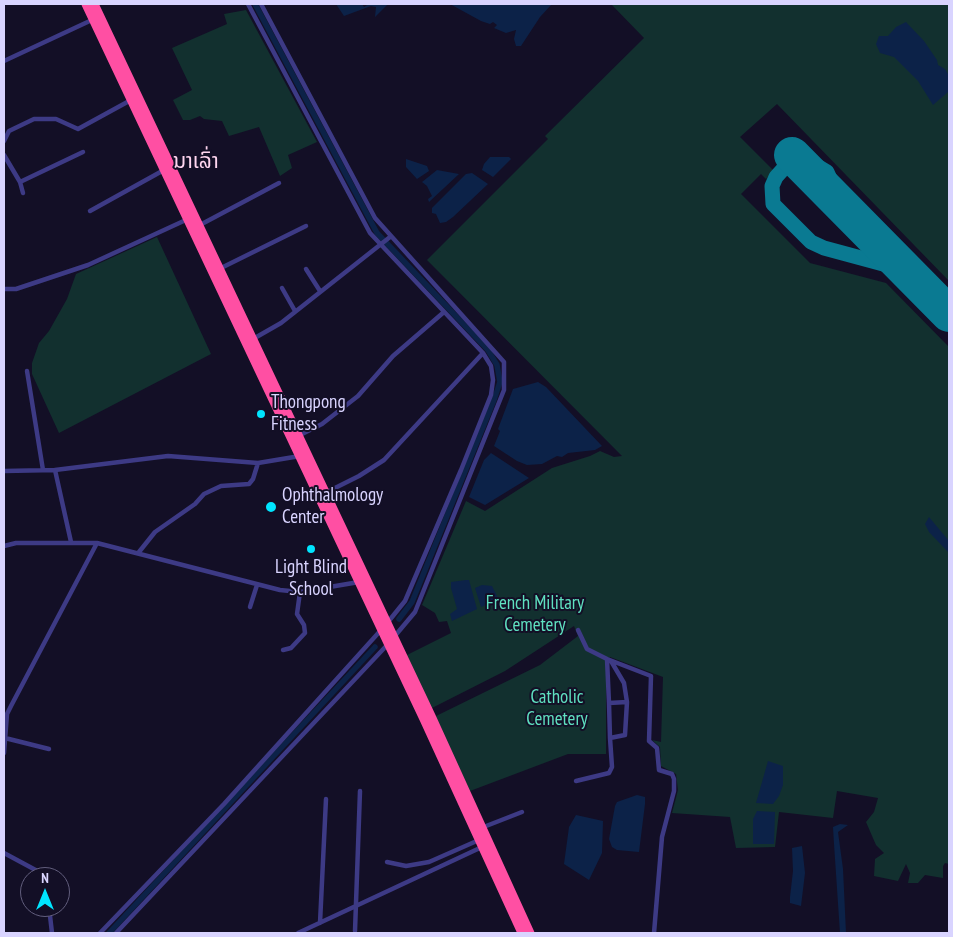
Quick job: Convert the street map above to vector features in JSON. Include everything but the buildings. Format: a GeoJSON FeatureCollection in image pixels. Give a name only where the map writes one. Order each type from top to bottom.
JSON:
{"type":"FeatureCollection","features":[{"type":"Feature","properties":{"kind":"highway"},"geometry":{"type":"LineString","coordinates":[[86,4],[97,18],[294,438],[325,492],[384,627],[482,828],[530,933]]}},
{"type":"Feature","properties":{"kind":"highway"},"geometry":{"type":"LineString","coordinates":[[94,4],[97,18],[164,170],[191,218]]}},
{"type":"Feature","properties":{"kind":"highway"},"geometry":{"type":"LineString","coordinates":[[195,227],[219,270],[252,340],[294,438]]}},
{"type":"Feature","properties":{"kind":"highway"},"geometry":{"type":"LineString","coordinates":[[303,455],[359,582],[384,627]]}},
{"type":"Feature","properties":{"kind":"highway"},"geometry":{"type":"LineString","coordinates":[[391,642],[522,933]]}},
{"type":"Feature","properties":{"kind":"street"},"geometry":{"type":"LineString","coordinates":[[100,933],[224,804],[384,627],[404,602],[491,395],[494,380],[491,366],[483,353],[382,243],[370,233],[248,4]]}},
{"type":"Feature","properties":{"kind":"street"},"geometry":{"type":"LineString","coordinates":[[116,933],[391,642],[414,612],[504,390],[506,375],[504,362],[389,237],[375,218],[261,4]]}},
{"type":"Feature","properties":{"kind":"street"},"geometry":{"type":"LineString","coordinates":[[4,61],[97,18]]}},
{"type":"Feature","properties":{"kind":"street"},"geometry":{"type":"LineString","coordinates":[[277,60],[287,54]]}},
{"type":"Feature","properties":{"kind":"street"},"geometry":{"type":"LineString","coordinates":[[4,140],[9,131],[34,119],[56,120],[78,129],[132,99]]}},
{"type":"Feature","properties":{"kind":"street"},"geometry":{"type":"LineString","coordinates":[[20,182],[84,152]]}},
{"type":"Feature","properties":{"kind":"street"},"geometry":{"type":"LineString","coordinates":[[4,155],[20,182],[23,193]]}},
{"type":"Feature","properties":{"kind":"street"},"geometry":{"type":"LineString","coordinates":[[90,211],[164,170]]}},
{"type":"Feature","properties":{"kind":"street"},"geometry":{"type":"LineString","coordinates":[[195,227],[279,184]]}},
{"type":"Feature","properties":{"kind":"street"},"geometry":{"type":"LineString","coordinates":[[4,289],[16,289],[88,265],[191,218]]}},
{"type":"Feature","properties":{"kind":"street"},"geometry":{"type":"LineString","coordinates":[[219,270],[306,226]]}},
{"type":"Feature","properties":{"kind":"street"},"geometry":{"type":"LineString","coordinates":[[252,340],[295,311],[389,237]]}},
{"type":"Feature","properties":{"kind":"street"},"geometry":{"type":"LineString","coordinates":[[306,269],[320,291]]}},
{"type":"Feature","properties":{"kind":"street"},"geometry":{"type":"LineString","coordinates":[[282,288],[295,311]]}},
{"type":"Feature","properties":{"kind":"street"},"geometry":{"type":"LineString","coordinates":[[294,438],[322,424],[358,396],[392,356],[444,312]]}},
{"type":"Feature","properties":{"kind":"street"},"geometry":{"type":"LineString","coordinates":[[325,492],[359,476],[384,460],[483,353]]}},
{"type":"Feature","properties":{"kind":"street"},"geometry":{"type":"LineString","coordinates":[[27,371],[43,470]]}},
{"type":"Feature","properties":{"kind":"street"},"geometry":{"type":"LineString","coordinates":[[4,471],[55,470],[168,456],[258,462],[303,455]]}},
{"type":"Feature","properties":{"kind":"street"},"geometry":{"type":"LineString","coordinates":[[139,552],[155,532],[195,504],[204,494],[222,486],[249,484],[253,480],[258,462]]}},
{"type":"Feature","properties":{"kind":"street"},"geometry":{"type":"LineString","coordinates":[[55,470],[71,542]]}},
{"type":"Feature","properties":{"kind":"street"},"geometry":{"type":"LineString","coordinates":[[4,546],[16,543],[97,543],[139,552],[257,585],[300,592],[359,582]]}},
{"type":"Feature","properties":{"kind":"street"},"geometry":{"type":"LineString","coordinates":[[4,753],[7,714],[58,613],[97,543]]}},
{"type":"Feature","properties":{"kind":"street"},"geometry":{"type":"LineString","coordinates":[[250,607],[257,585]]}},
{"type":"Feature","properties":{"kind":"street"},"geometry":{"type":"LineString","coordinates":[[283,650],[292,648],[305,634],[304,625],[297,614],[300,592]]}},
{"type":"Feature","properties":{"kind":"street"},"geometry":{"type":"LineString","coordinates":[[578,630],[588,649],[609,660],[651,676],[649,741],[657,748],[659,770],[674,776],[674,791],[662,837],[654,933]]}},
{"type":"Feature","properties":{"kind":"street"},"geometry":{"type":"LineString","coordinates":[[609,660],[624,683],[627,702],[625,735],[610,738]]}},
{"type":"Feature","properties":{"kind":"street"},"geometry":{"type":"LineString","coordinates":[[576,781],[610,773],[612,767],[609,660]]}},
{"type":"Feature","properties":{"kind":"street"},"geometry":{"type":"LineString","coordinates":[[609,703],[627,702]]}},
{"type":"Feature","properties":{"kind":"street"},"geometry":{"type":"LineString","coordinates":[[4,704],[11,706]]}},
{"type":"Feature","properties":{"kind":"street"},"geometry":{"type":"LineString","coordinates":[[5,738],[49,749]]}},
{"type":"Feature","properties":{"kind":"street"},"geometry":{"type":"LineString","coordinates":[[355,931],[360,791]]}},
{"type":"Feature","properties":{"kind":"street"},"geometry":{"type":"LineString","coordinates":[[320,923],[326,799]]}},
{"type":"Feature","properties":{"kind":"street"},"geometry":{"type":"LineString","coordinates":[[482,828],[522,812]]}},
{"type":"Feature","properties":{"kind":"street"},"geometry":{"type":"LineString","coordinates":[[387,862],[406,866],[430,862],[480,843]]}},
{"type":"Feature","properties":{"kind":"street"},"geometry":{"type":"LineString","coordinates":[[298,933],[357,907],[480,843]]}},
{"type":"Feature","properties":{"kind":"street"},"geometry":{"type":"LineString","coordinates":[[4,853],[30,867]]}},
{"type":"Feature","properties":{"kind":"street"},"geometry":{"type":"LineString","coordinates":[[50,917],[52,933]]}},
{"type":"Feature","properties":{"kind":"green space"},"geometry":{"type":"Polygon","coordinates":[[[611,4],[949,4],[949,281],[777,104],[740,137],[774,171],[766,179],[761,174],[741,194],[810,263],[886,283],[949,347],[949,864],[945,863],[943,866],[943,878],[925,875],[918,883],[908,883],[910,873],[906,864],[898,881],[874,876],[875,859],[884,853],[876,845],[866,822],[874,812],[878,798],[837,791],[833,818],[779,812],[775,847],[736,848],[730,817],[672,813],[678,790],[676,774],[661,766],[660,747],[652,740],[661,742],[663,677],[610,657],[606,661],[606,754],[568,754],[470,791],[434,717],[540,665],[578,636],[574,626],[505,671],[430,709],[405,656],[451,633],[447,621],[439,622],[435,613],[422,605],[466,501],[485,511],[552,468],[600,451],[614,457],[622,456],[427,260],[548,139],[545,136],[644,38],[611,4]]]}},
{"type":"Feature","properties":{"kind":"green space"},"geometry":{"type":"Polygon","coordinates":[[[246,10],[317,142],[288,155],[292,168],[280,176],[259,127],[229,136],[222,121],[204,119],[200,116],[190,120],[183,120],[173,100],[192,90],[172,48],[227,24],[224,14],[246,10]]]}},
{"type":"Feature","properties":{"kind":"green space"},"geometry":{"type":"Polygon","coordinates":[[[157,237],[211,354],[59,433],[32,374],[32,363],[39,343],[49,331],[67,299],[76,274],[157,237]]]}},
{"type":"Feature","properties":{"kind":"water"},"geometry":{"type":"Polygon","coordinates":[[[336,4],[362,4],[364,7],[369,4],[388,4],[375,17],[376,7],[371,6],[344,16],[336,4]]]}},
{"type":"Feature","properties":{"kind":"water"},"geometry":{"type":"Polygon","coordinates":[[[450,4],[552,4],[540,17],[521,46],[516,46],[514,39],[516,30],[506,33],[494,28],[497,25],[493,22],[490,24],[481,21],[450,4]]]}},
{"type":"Feature","properties":{"kind":"water"},"geometry":{"type":"Polygon","coordinates":[[[906,22],[924,41],[937,60],[938,65],[945,69],[949,76],[949,95],[948,92],[933,105],[918,81],[894,57],[880,53],[876,44],[879,36],[888,36],[896,27],[906,22]]]}},
{"type":"Feature","properties":{"kind":"water"},"geometry":{"type":"Polygon","coordinates":[[[490,157],[509,157],[511,159],[493,177],[482,170],[490,157]]]}},
{"type":"Feature","properties":{"kind":"water"},"geometry":{"type":"Polygon","coordinates":[[[406,159],[427,166],[429,171],[417,179],[406,167],[406,159]]]}},
{"type":"Feature","properties":{"kind":"water"},"geometry":{"type":"Polygon","coordinates":[[[437,170],[459,174],[429,202],[428,199],[432,196],[427,186],[422,182],[437,170]]]}},
{"type":"Feature","properties":{"kind":"water"},"geometry":{"type":"Polygon","coordinates":[[[472,173],[488,184],[453,217],[446,222],[440,223],[436,214],[432,213],[432,208],[466,174],[472,173]]]}},
{"type":"Feature","properties":{"kind":"water"},"geometry":{"type":"Polygon","coordinates":[[[538,382],[546,387],[602,446],[595,450],[568,453],[562,457],[557,456],[542,464],[527,465],[517,461],[494,446],[500,431],[498,429],[513,389],[538,382]]]}},
{"type":"Feature","properties":{"kind":"water"},"geometry":{"type":"Polygon","coordinates":[[[491,453],[529,478],[485,505],[469,497],[484,460],[491,453]]]}},
{"type":"Feature","properties":{"kind":"water"},"geometry":{"type":"Polygon","coordinates":[[[929,517],[949,541],[949,553],[929,532],[925,524],[929,517]]]}},
{"type":"Feature","properties":{"kind":"water"},"geometry":{"type":"Polygon","coordinates":[[[469,580],[477,609],[452,621],[450,614],[457,609],[451,582],[469,580]]]}},
{"type":"Feature","properties":{"kind":"water"},"geometry":{"type":"Polygon","coordinates":[[[482,585],[492,586],[498,598],[496,601],[481,607],[475,588],[482,585]]]}},
{"type":"Feature","properties":{"kind":"water"},"geometry":{"type":"Polygon","coordinates":[[[768,761],[783,766],[783,785],[779,796],[773,804],[756,803],[768,761]]]}},
{"type":"Feature","properties":{"kind":"water"},"geometry":{"type":"Polygon","coordinates":[[[637,795],[645,797],[639,852],[617,850],[612,847],[609,839],[615,806],[617,802],[637,795]]]}},
{"type":"Feature","properties":{"kind":"water"},"geometry":{"type":"Polygon","coordinates":[[[757,811],[775,812],[774,844],[753,844],[753,819],[757,811]]]}},
{"type":"Feature","properties":{"kind":"water"},"geometry":{"type":"Polygon","coordinates":[[[576,815],[603,821],[602,853],[589,880],[564,864],[569,827],[576,815]]]}},
{"type":"Feature","properties":{"kind":"water"},"geometry":{"type":"Polygon","coordinates":[[[840,824],[848,825],[838,832],[843,869],[846,933],[840,933],[833,827],[840,824]]]}},
{"type":"Feature","properties":{"kind":"water"},"geometry":{"type":"Polygon","coordinates":[[[802,846],[805,873],[801,906],[790,903],[790,897],[793,871],[792,848],[802,846]]]}},
{"type":"Feature","properties":{"kind":"waterway"},"geometry":{"type":"LineString","coordinates":[[255,4],[377,233],[488,350],[497,365],[500,382],[494,400],[412,602],[399,619]]}},
{"type":"Feature","properties":{"kind":"waterway"},"geometry":{"type":"LineString","coordinates":[[109,933],[375,647]]}},
{"type":"Feature","properties":{"kind":"taxiway"},"geometry":{"type":"LineString","coordinates":[[843,207],[827,172],[812,163],[799,162],[785,167],[776,177],[772,186],[773,204],[811,242],[824,248],[898,268],[931,295]]}},
{"type":"Feature","properties":{"kind":"runway"},"geometry":{"type":"LineString","coordinates":[[792,155],[949,314]]}},
{"type":"Feature","properties":{"kind":"place","name":"Thongpong Fitness"},"geometry":{"type":"Point","coordinates":[261,414]}},
{"type":"Feature","properties":{"kind":"place","name":"Ophthalmology Center"},"geometry":{"type":"Point","coordinates":[271,507]}},
{"type":"Feature","properties":{"kind":"place","name":"Light Blind School"},"geometry":{"type":"Point","coordinates":[311,549]}},
{"type":"Feature","properties":{"kind":"district","name":"ນາເລົ່າ"},"geometry":{"type":"Point","coordinates":[196,162]}},
{"type":"Feature","properties":{"kind":"park label","name":"French Military Cemetery"},"geometry":{"type":"Point","coordinates":[535,615]}},
{"type":"Feature","properties":{"kind":"park label","name":"Catholic Cemetery"},"geometry":{"type":"Point","coordinates":[557,709]}}]}
